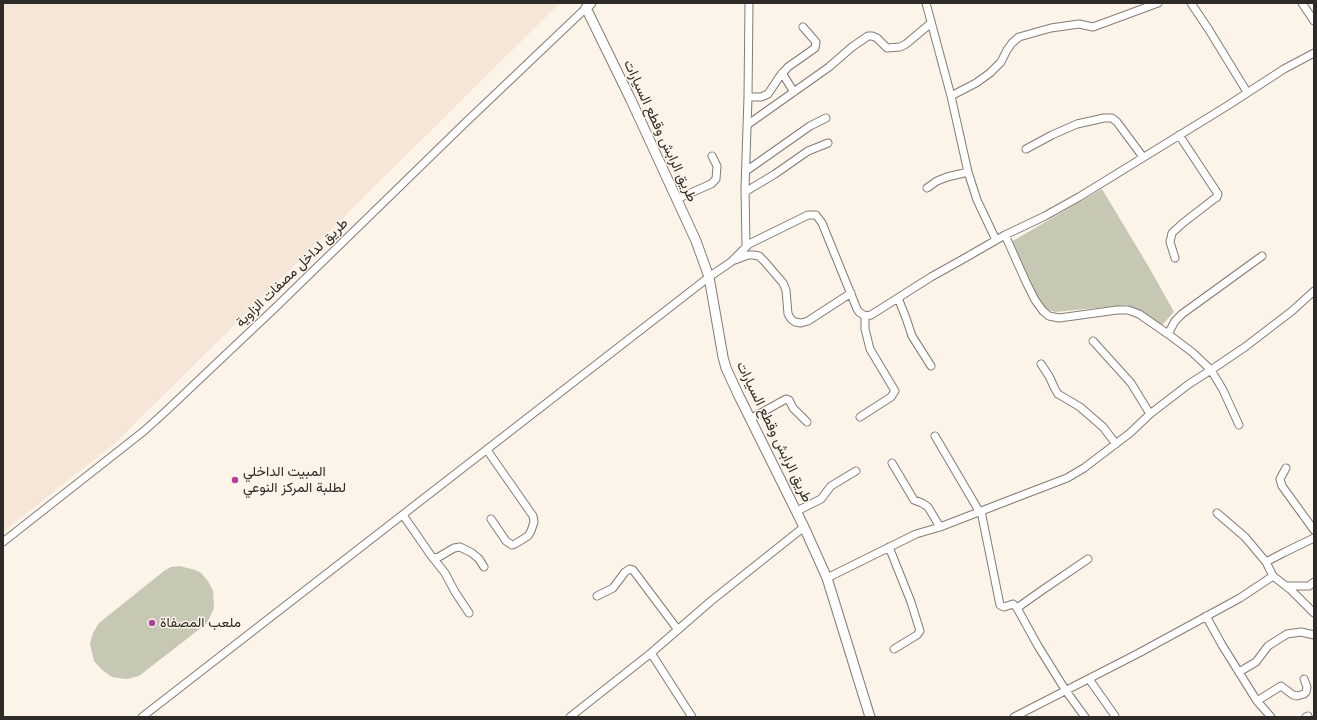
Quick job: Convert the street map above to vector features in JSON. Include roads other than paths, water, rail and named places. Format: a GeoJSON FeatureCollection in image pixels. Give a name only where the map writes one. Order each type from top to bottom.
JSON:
{"type":"FeatureCollection","features":[{"type":"Feature","properties":{"kind":"main road","name":"طريق الرابش وقطع السيارات"},"geometry":{"type":"LineString","coordinates":[[588,6],[696,241],[709,277],[723,357],[735,389],[797,511],[827,578],[870,717]]}},
{"type":"Feature","properties":{"kind":"street"},"geometry":{"type":"LineString","coordinates":[[746,247],[745,192],[749,3]]}},
{"type":"Feature","properties":{"kind":"street"},"geometry":{"type":"LineString","coordinates":[[926,3],[951,96],[968,172],[977,200],[996,240]]}},
{"type":"Feature","properties":{"kind":"street"},"geometry":{"type":"LineString","coordinates":[[951,96],[976,83],[990,72],[1001,62],[1012,42],[1019,37],[1052,28],[1079,24],[1093,27],[1158,3]]}},
{"type":"Feature","properties":{"kind":"street"},"geometry":{"type":"LineString","coordinates":[[1191,3],[1247,92]]}},
{"type":"Feature","properties":{"kind":"street"},"geometry":{"type":"LineString","coordinates":[[1302,3],[1314,21]]}},
{"type":"Feature","properties":{"kind":"street","name":"طريق لداخل مصفات الزاوية"},"geometry":{"type":"LineString","coordinates":[[3,542],[155,422],[588,6]]}},
{"type":"Feature","properties":{"kind":"street"},"geometry":{"type":"LineString","coordinates":[[747,125],[830,67],[852,47],[868,36],[877,38],[887,48],[900,47],[932,23]]}},
{"type":"Feature","properties":{"kind":"street"},"geometry":{"type":"LineString","coordinates":[[748,97],[761,97],[768,94],[782,73],[816,47],[816,42],[803,27]]}},
{"type":"Feature","properties":{"kind":"street"},"geometry":{"type":"LineString","coordinates":[[142,717],[709,277],[733,260],[746,247],[808,215],[816,215],[822,223],[859,312],[865,316],[871,315],[931,277],[996,240],[1058,209],[1284,69],[1314,53]]}},
{"type":"Feature","properties":{"kind":"street"},"geometry":{"type":"LineString","coordinates":[[782,73],[794,92]]}},
{"type":"Feature","properties":{"kind":"street"},"geometry":{"type":"LineString","coordinates":[[746,171],[810,126],[826,118]]}},
{"type":"Feature","properties":{"kind":"street"},"geometry":{"type":"LineString","coordinates":[[1026,149],[1077,124],[1104,118],[1112,118],[1117,122],[1143,157]]}},
{"type":"Feature","properties":{"kind":"street"},"geometry":{"type":"LineString","coordinates":[[1174,258],[1170,242],[1172,233],[1214,200],[1218,194],[1179,135]]}},
{"type":"Feature","properties":{"kind":"street"},"geometry":{"type":"LineString","coordinates":[[745,192],[775,174],[808,150],[828,143]]}},
{"type":"Feature","properties":{"kind":"street"},"geometry":{"type":"LineString","coordinates":[[677,199],[712,184],[716,179],[717,170],[717,166],[712,156]]}},
{"type":"Feature","properties":{"kind":"street"},"geometry":{"type":"LineString","coordinates":[[927,188],[937,181],[947,177],[968,172]]}},
{"type":"Feature","properties":{"kind":"street"},"geometry":{"type":"LineString","coordinates":[[1005,235],[1035,300],[1042,311],[1049,316],[1059,318],[1128,310],[1139,314],[1192,352],[1211,370],[1223,390],[1240,425]]}},
{"type":"Feature","properties":{"kind":"street"},"geometry":{"type":"LineString","coordinates":[[733,260],[748,255],[754,255],[761,258],[783,284],[786,290],[788,314],[795,322],[801,323],[808,321],[851,292]]}},
{"type":"Feature","properties":{"kind":"street"},"geometry":{"type":"LineString","coordinates":[[1168,334],[1178,317],[1262,256]]}},
{"type":"Feature","properties":{"kind":"street"},"geometry":{"type":"LineString","coordinates":[[827,578],[889,546],[916,534],[940,527],[1067,478],[1084,468],[1116,444],[1150,414],[1292,310],[1314,291]]}},
{"type":"Feature","properties":{"kind":"street"},"geometry":{"type":"LineString","coordinates":[[898,298],[912,336],[931,366]]}},
{"type":"Feature","properties":{"kind":"street"},"geometry":{"type":"LineString","coordinates":[[860,417],[891,397],[895,391],[870,349],[865,329],[865,316]]}},
{"type":"Feature","properties":{"kind":"street"},"geometry":{"type":"LineString","coordinates":[[1093,341],[1131,383],[1150,414]]}},
{"type":"Feature","properties":{"kind":"street"},"geometry":{"type":"LineString","coordinates":[[1041,364],[1058,394],[1080,407],[1103,427],[1116,444]]}},
{"type":"Feature","properties":{"kind":"street"},"geometry":{"type":"LineString","coordinates":[[750,419],[786,399],[789,400],[795,410],[807,422]]}},
{"type":"Feature","properties":{"kind":"street"},"geometry":{"type":"LineString","coordinates":[[935,436],[980,511],[1000,605],[1004,607],[1013,604],[1017,608],[1038,646],[1066,691],[1085,717]]}},
{"type":"Feature","properties":{"kind":"street"},"geometry":{"type":"LineString","coordinates":[[486,450],[533,516],[534,522],[528,536],[512,545],[506,541],[491,519]]}},
{"type":"Feature","properties":{"kind":"street"},"geometry":{"type":"LineString","coordinates":[[892,463],[914,500],[928,507],[940,527]]}},
{"type":"Feature","properties":{"kind":"street"},"geometry":{"type":"LineString","coordinates":[[1286,468],[1280,478],[1282,486],[1314,530]]}},
{"type":"Feature","properties":{"kind":"street"},"geometry":{"type":"LineString","coordinates":[[797,511],[821,499],[831,486],[856,471]]}},
{"type":"Feature","properties":{"kind":"street"},"geometry":{"type":"LineString","coordinates":[[1217,512],[1245,537],[1266,562],[1273,576],[1286,586],[1314,613]]}},
{"type":"Feature","properties":{"kind":"street"},"geometry":{"type":"LineString","coordinates":[[403,515],[430,556],[445,573],[454,592],[469,613]]}},
{"type":"Feature","properties":{"kind":"street"},"geometry":{"type":"LineString","coordinates":[[570,717],[651,653],[711,601],[804,527]]}},
{"type":"Feature","properties":{"kind":"street"},"geometry":{"type":"LineString","coordinates":[[1266,562],[1314,538]]}},
{"type":"Feature","properties":{"kind":"street"},"geometry":{"type":"LineString","coordinates":[[889,546],[911,602],[920,630],[917,635],[894,649]]}},
{"type":"Feature","properties":{"kind":"street"},"geometry":{"type":"LineString","coordinates":[[433,558],[437,558],[454,548],[460,547],[472,553],[479,559],[484,567]]}},
{"type":"Feature","properties":{"kind":"street"},"geometry":{"type":"LineString","coordinates":[[1017,608],[1088,559]]}},
{"type":"Feature","properties":{"kind":"street"},"geometry":{"type":"LineString","coordinates":[[597,596],[613,588],[625,572],[630,569],[633,570],[678,630]]}},
{"type":"Feature","properties":{"kind":"street"},"geometry":{"type":"LineString","coordinates":[[1014,717],[1089,679],[1240,598],[1273,576]]}},
{"type":"Feature","properties":{"kind":"street"},"geometry":{"type":"LineString","coordinates":[[1286,586],[1309,586],[1314,582]]}},
{"type":"Feature","properties":{"kind":"street"},"geometry":{"type":"LineString","coordinates":[[1206,616],[1257,701],[1271,717]]}},
{"type":"Feature","properties":{"kind":"street"},"geometry":{"type":"LineString","coordinates":[[1239,672],[1256,662],[1268,646],[1287,634],[1301,632],[1314,636]]}},
{"type":"Feature","properties":{"kind":"street"},"geometry":{"type":"LineString","coordinates":[[651,653],[692,717]]}},
{"type":"Feature","properties":{"kind":"street"},"geometry":{"type":"LineString","coordinates":[[1089,679],[1115,716]]}},
{"type":"Feature","properties":{"kind":"street"},"geometry":{"type":"LineString","coordinates":[[1257,701],[1281,686],[1293,695],[1297,696],[1304,694],[1307,687],[1304,679]]}},
{"type":"Feature","properties":{"kind":"place","name":"المبيت الداخلي لطلبة المركز النوعي"},"geometry":{"type":"Point","coordinates":[235,480]}},
{"type":"Feature","properties":{"kind":"place","name":"ملعب المصفاة"},"geometry":{"type":"Point","coordinates":[152,623]}}]}
